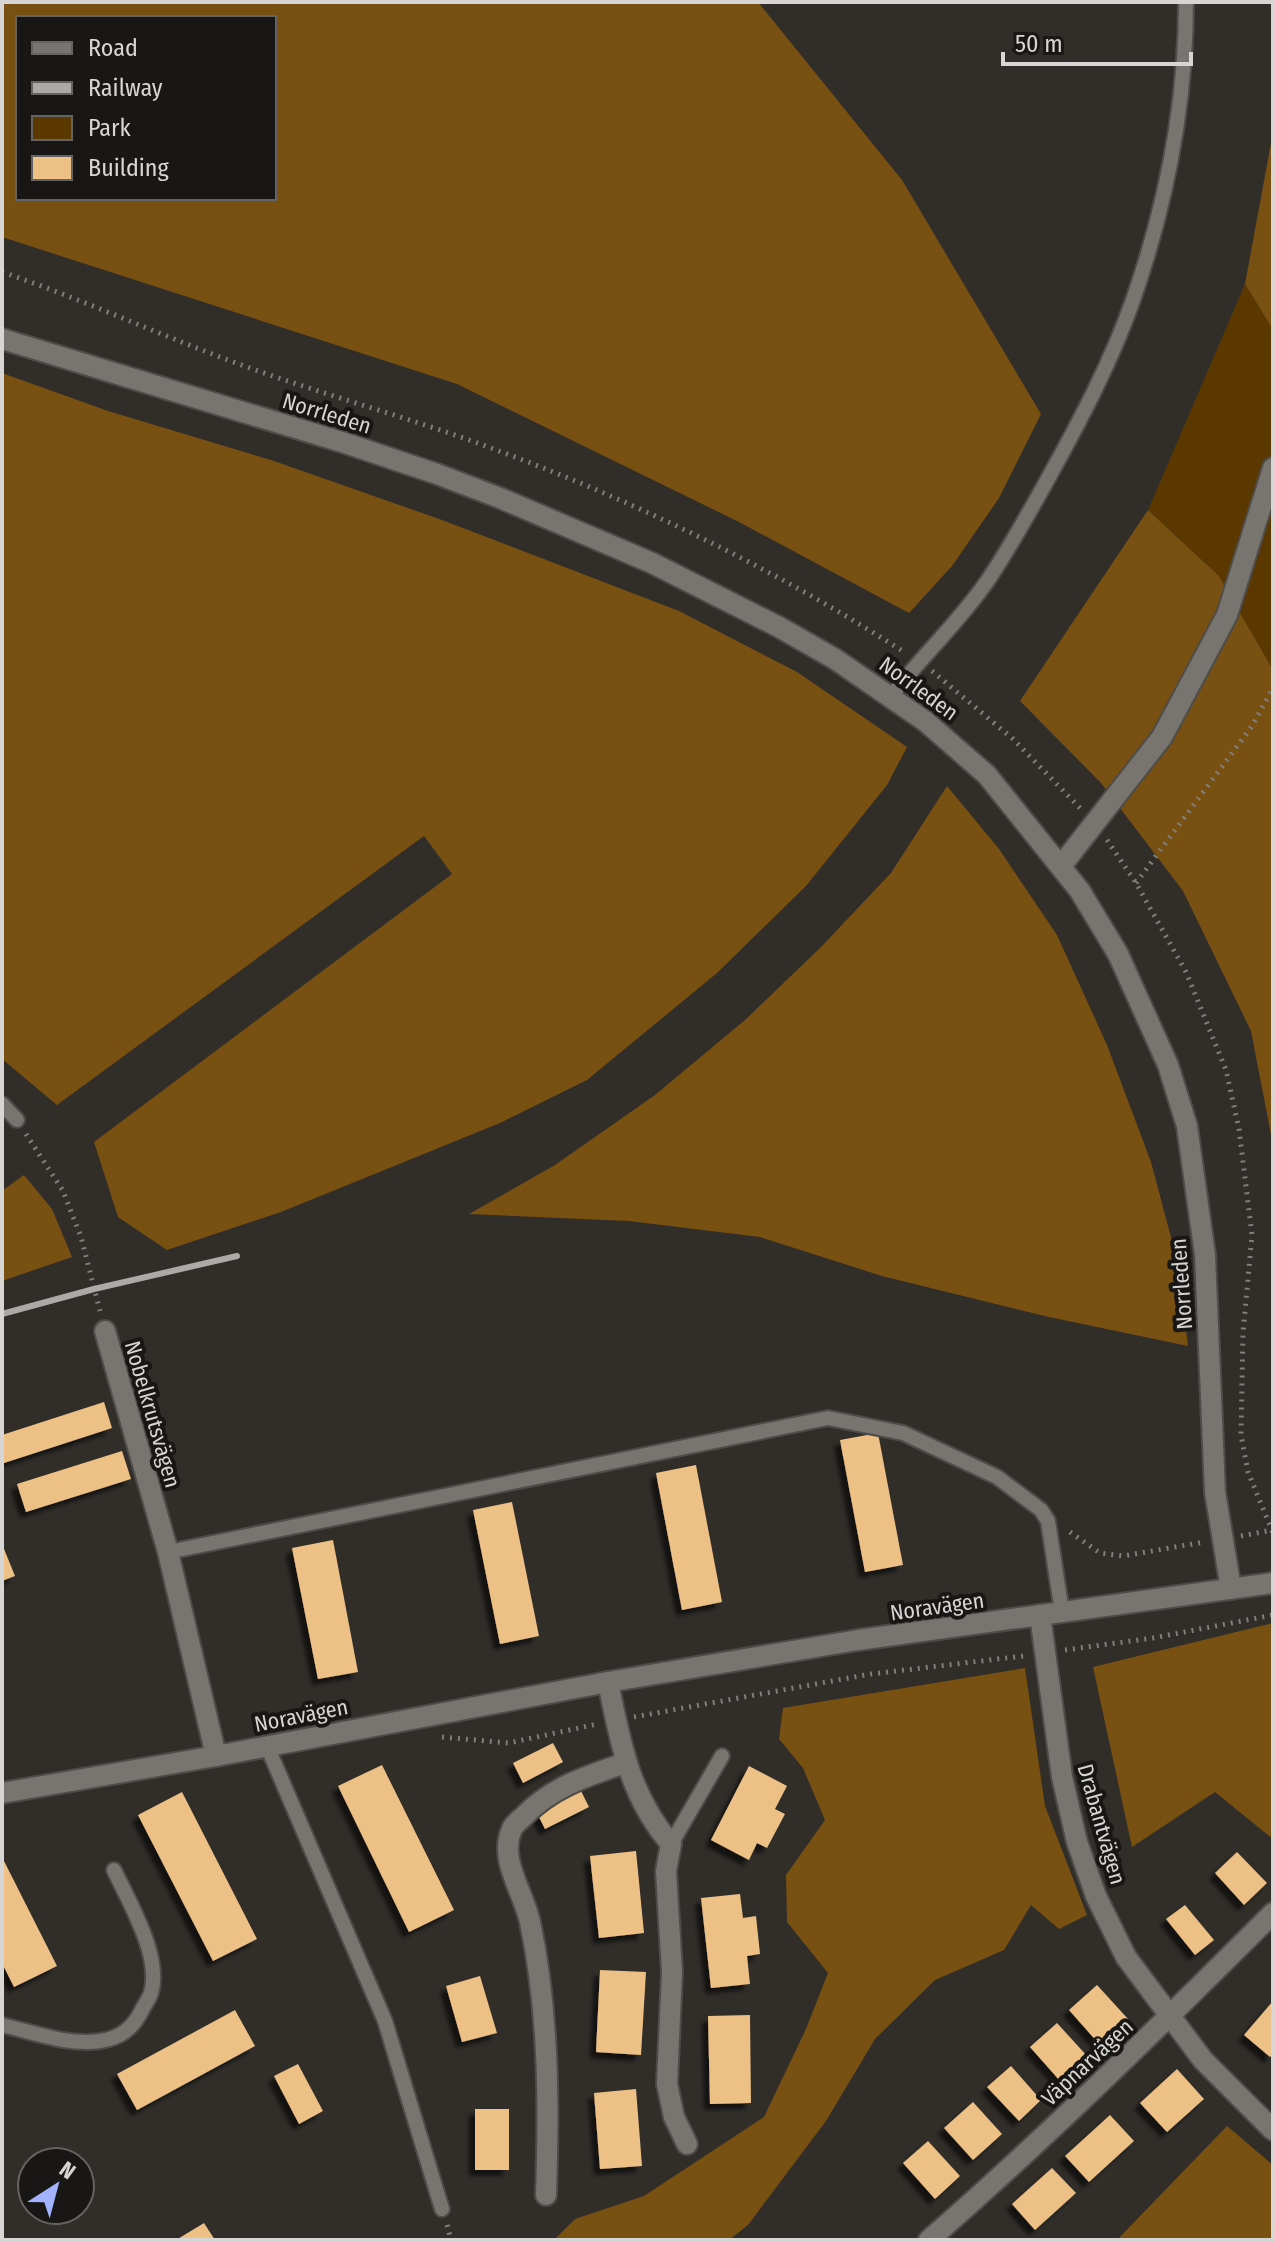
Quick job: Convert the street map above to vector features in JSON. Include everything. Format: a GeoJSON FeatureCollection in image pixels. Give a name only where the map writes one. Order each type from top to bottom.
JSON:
{"type":"FeatureCollection","features":[{"type":"Feature","properties":{"kind":"street","name":"Norrleden"},"geometry":{"type":"LineString","coordinates":[[2,339],[342,442],[500,498],[706,589],[835,659],[891,696],[951,741],[987,775],[1080,891],[1118,954],[1168,1065],[1187,1126],[1205,1255],[1214,1477],[1231,1589]]}},
{"type":"Feature","properties":{"kind":"street"},"geometry":{"type":"LineString","coordinates":[[1061,866],[1162,737],[1227,615],[1273,468]]}},
{"type":"Feature","properties":{"kind":"street","name":"Nobelkrutsvägen"},"geometry":{"type":"LineString","coordinates":[[105,1331],[168,1552],[216,1756]]}},
{"type":"Feature","properties":{"kind":"street","name":"Noravägen"},"geometry":{"type":"LineString","coordinates":[[2,1793],[608,1682],[858,1640],[1273,1583]]}},
{"type":"Feature","properties":{"kind":"street","name":"Drabantvägen"},"geometry":{"type":"LineString","coordinates":[[1040,1615],[1062,1777],[1096,1896],[1126,1957],[1203,2060],[1273,2130]]}},
{"type":"Feature","properties":{"kind":"street"},"geometry":{"type":"LineString","coordinates":[[608,1682],[625,1763],[653,1823],[671,1844],[666,1871],[672,1972],[667,2084],[674,2117],[687,2144]]}},
{"type":"Feature","properties":{"kind":"street"},"geometry":{"type":"LineString","coordinates":[[546,2195],[548,2126],[540,1973],[529,1917],[506,1851],[512,1828],[533,1806],[566,1783],[625,1763]]}},
{"type":"Feature","properties":{"kind":"street","name":"Väpnarvägen"},"geometry":{"type":"LineString","coordinates":[[929,2240],[1170,2016],[1273,1913]]}},
{"type":"Feature","properties":{"kind":"lane"},"geometry":{"type":"LineString","coordinates":[[891,696],[986,583],[1014,540],[1069,440],[1133,302],[1172,154],[1182,82],[1186,2]]}},
{"type":"Feature","properties":{"kind":"lane"},"geometry":{"type":"LineString","coordinates":[[2,1104],[17,1120]]}},
{"type":"Feature","properties":{"kind":"lane"},"geometry":{"type":"LineString","coordinates":[[168,1552],[828,1418],[903,1433],[997,1477],[1041,1510],[1048,1521],[1062,1612]]}},
{"type":"Feature","properties":{"kind":"lane"},"geometry":{"type":"LineString","coordinates":[[267,1746],[385,2021],[442,2209]]}},
{"type":"Feature","properties":{"kind":"lane"},"geometry":{"type":"LineString","coordinates":[[671,1844],[722,1756]]}},
{"type":"Feature","properties":{"kind":"lane"},"geometry":{"type":"LineString","coordinates":[[2,2025],[70,2040],[98,2042],[123,2034],[136,2022],[151,1992],[153,1967],[142,1932],[114,1870]]}},
{"type":"Feature","properties":{"kind":"path"},"geometry":{"type":"LineString","coordinates":[[2,272],[238,364],[470,440],[575,482],[783,580],[918,661],[983,712],[1095,824],[1136,883],[1186,972],[1226,1070],[1239,1129],[1252,1235],[1243,1333],[1241,1435],[1248,1472],[1272,1531],[1123,1556],[1110,1555],[1092,1549],[1041,1510]]}},
{"type":"Feature","properties":{"kind":"path"},"geometry":{"type":"LineString","coordinates":[[1136,883],[1252,726],[1273,688]]}},
{"type":"Feature","properties":{"kind":"path","name":"Nobelkrutsvägen"},"geometry":{"type":"LineString","coordinates":[[17,1120],[63,1191],[81,1237],[105,1331]]}},
{"type":"Feature","properties":{"kind":"path"},"geometry":{"type":"LineString","coordinates":[[428,1736],[509,1743],[616,1720],[871,1674],[1153,1638],[1273,1615]]}},
{"type":"Feature","properties":{"kind":"green space"},"geometry":{"type":"Polygon","coordinates":[[[1245,284],[1273,330],[1273,670],[1219,576],[1148,510],[1245,284]]]}},
{"type":"Feature","properties":{"kind":"shaded area"},"geometry":{"type":"Polygon","coordinates":[[[2,2],[758,2],[902,180],[1041,414],[999,498],[952,566],[909,613],[739,522],[457,384],[2,237],[2,2]]]}},
{"type":"Feature","properties":{"kind":"shaded area"},"geometry":{"type":"Polygon","coordinates":[[[1273,132],[1273,330],[1245,284],[1273,132]]]}},
{"type":"Feature","properties":{"kind":"shaded area"},"geometry":{"type":"Polygon","coordinates":[[[2,373],[108,411],[274,461],[442,520],[679,611],[797,672],[907,747],[887,785],[806,886],[717,973],[587,1080],[500,1123],[281,1212],[167,1250],[118,1217],[94,1142],[452,874],[424,836],[57,1105],[2,1059],[2,373]]]}},
{"type":"Feature","properties":{"kind":"shaded area"},"geometry":{"type":"Polygon","coordinates":[[[1148,510],[1219,576],[1273,670],[1273,1145],[1251,1031],[1183,891],[1101,783],[1020,701],[1148,510]]]}},
{"type":"Feature","properties":{"kind":"shaded area"},"geometry":{"type":"Polygon","coordinates":[[[947,786],[999,849],[1057,935],[1107,1045],[1151,1162],[1177,1260],[1188,1346],[1049,1317],[882,1276],[760,1237],[629,1221],[469,1214],[555,1165],[655,1095],[745,1020],[821,947],[891,873],[947,786]]]}},
{"type":"Feature","properties":{"kind":"shaded area"},"geometry":{"type":"Polygon","coordinates":[[[24,1175],[52,1209],[72,1257],[2,1281],[2,1191],[24,1175]]]}},
{"type":"Feature","properties":{"kind":"shaded area"},"geometry":{"type":"Polygon","coordinates":[[[1273,1623],[1273,1839],[1215,1792],[1132,1847],[1093,1667],[1273,1623]]]}},
{"type":"Feature","properties":{"kind":"shaded area"},"geometry":{"type":"Polygon","coordinates":[[[1025,1668],[1045,1806],[1087,1915],[1059,1929],[1031,1905],[1004,1950],[935,1980],[875,2039],[826,2121],[748,2225],[729,2240],[554,2240],[575,2219],[644,2196],[764,2117],[806,2029],[828,1973],[787,1922],[786,1875],[825,1820],[803,1768],[779,1739],[783,1708],[1025,1668]]]}},
{"type":"Feature","properties":{"kind":"shaded area"},"geometry":{"type":"Polygon","coordinates":[[[1227,2126],[1273,2165],[1273,2240],[1117,2240],[1227,2126]]]}},
{"type":"Feature","properties":{"kind":"building"},"geometry":{"type":"Polygon","coordinates":[[[104,1402],[112,1428],[4,1463],[2,1435],[104,1402]]]}},
{"type":"Feature","properties":{"kind":"building"},"geometry":{"type":"Polygon","coordinates":[[[878,1433],[903,1565],[865,1572],[840,1440],[878,1433]]]}},
{"type":"Feature","properties":{"kind":"building"},"geometry":{"type":"Polygon","coordinates":[[[122,1451],[131,1479],[26,1512],[17,1484],[122,1451]]]}},
{"type":"Feature","properties":{"kind":"building"},"geometry":{"type":"Polygon","coordinates":[[[696,1465],[722,1602],[682,1610],[656,1473],[696,1465]]]}},
{"type":"Feature","properties":{"kind":"building"},"geometry":{"type":"Polygon","coordinates":[[[512,1502],[539,1636],[500,1644],[473,1510],[512,1502]]]}},
{"type":"Feature","properties":{"kind":"building"},"geometry":{"type":"Polygon","coordinates":[[[333,1540],[358,1672],[318,1679],[292,1548],[333,1540]]]}},
{"type":"Feature","properties":{"kind":"building"},"geometry":{"type":"Polygon","coordinates":[[[2,1544],[15,1576],[2,1581],[2,1544]]]}},
{"type":"Feature","properties":{"kind":"building"},"geometry":{"type":"Polygon","coordinates":[[[553,1743],[563,1762],[523,1783],[513,1763],[553,1743]]]}},
{"type":"Feature","properties":{"kind":"building"},"geometry":{"type":"Polygon","coordinates":[[[382,1765],[454,1910],[409,1932],[338,1786],[382,1765]]]}},
{"type":"Feature","properties":{"kind":"building"},"geometry":{"type":"Polygon","coordinates":[[[749,1766],[787,1786],[775,1809],[785,1814],[767,1848],[757,1843],[749,1860],[711,1840],[749,1766]]]}},
{"type":"Feature","properties":{"kind":"building"},"geometry":{"type":"Polygon","coordinates":[[[579,1787],[589,1807],[545,1829],[535,1809],[579,1787]]]}},
{"type":"Feature","properties":{"kind":"building"},"geometry":{"type":"Polygon","coordinates":[[[182,1792],[257,1939],[213,1961],[138,1815],[182,1792]]]}},
{"type":"Feature","properties":{"kind":"building"},"geometry":{"type":"Polygon","coordinates":[[[636,1851],[644,1933],[599,1938],[590,1856],[636,1851]]]}},
{"type":"Feature","properties":{"kind":"building"},"geometry":{"type":"Polygon","coordinates":[[[1237,1852],[1267,1883],[1244,1905],[1215,1873],[1237,1852]]]}},
{"type":"Feature","properties":{"kind":"building"},"geometry":{"type":"Polygon","coordinates":[[[2,1857],[57,1966],[14,1987],[2,1963],[2,1857]]]}},
{"type":"Feature","properties":{"kind":"building"},"geometry":{"type":"Polygon","coordinates":[[[740,1894],[743,1918],[756,1916],[760,1954],[747,1956],[750,1984],[711,1988],[701,1898],[740,1894]]]}},
{"type":"Feature","properties":{"kind":"building"},"geometry":{"type":"Polygon","coordinates":[[[1185,1905],[1214,1940],[1195,1955],[1166,1919],[1185,1905]]]}},
{"type":"Feature","properties":{"kind":"building"},"geometry":{"type":"Polygon","coordinates":[[[600,1970],[646,1972],[641,2055],[596,2052],[600,1970]]]}},
{"type":"Feature","properties":{"kind":"building"},"geometry":{"type":"Polygon","coordinates":[[[480,1976],[497,2033],[462,2042],[446,1986],[480,1976]]]}},
{"type":"Feature","properties":{"kind":"building"},"geometry":{"type":"Polygon","coordinates":[[[1097,1985],[1129,2020],[1100,2045],[1069,2010],[1097,1985]]]}},
{"type":"Feature","properties":{"kind":"building"},"geometry":{"type":"Polygon","coordinates":[[[1273,2001],[1273,2054],[1270,2057],[1244,2035],[1273,2001]]]}},
{"type":"Feature","properties":{"kind":"building"},"geometry":{"type":"Polygon","coordinates":[[[235,2010],[255,2046],[137,2110],[117,2074],[235,2010]]]}},
{"type":"Feature","properties":{"kind":"building"},"geometry":{"type":"Polygon","coordinates":[[[750,2015],[751,2103],[710,2104],[708,2016],[750,2015]]]}},
{"type":"Feature","properties":{"kind":"building"},"geometry":{"type":"Polygon","coordinates":[[[1057,2023],[1088,2057],[1061,2082],[1030,2047],[1057,2023]]]}},
{"type":"Feature","properties":{"kind":"building"},"geometry":{"type":"Polygon","coordinates":[[[298,2064],[323,2111],[299,2124],[274,2076],[298,2064]]]}},
{"type":"Feature","properties":{"kind":"building"},"geometry":{"type":"Polygon","coordinates":[[[1011,2066],[1041,2100],[1019,2121],[987,2087],[1011,2066]]]}},
{"type":"Feature","properties":{"kind":"building"},"geometry":{"type":"Polygon","coordinates":[[[1177,2069],[1204,2099],[1167,2132],[1140,2103],[1177,2069]]]}},
{"type":"Feature","properties":{"kind":"building"},"geometry":{"type":"Polygon","coordinates":[[[636,2089],[642,2166],[600,2169],[594,2093],[636,2089]]]}},
{"type":"Feature","properties":{"kind":"building"},"geometry":{"type":"Polygon","coordinates":[[[973,2102],[1002,2134],[973,2160],[944,2128],[973,2102]]]}},
{"type":"Feature","properties":{"kind":"building"},"geometry":{"type":"Polygon","coordinates":[[[475,2109],[509,2109],[509,2170],[475,2170],[475,2109]]]}},
{"type":"Feature","properties":{"kind":"building"},"geometry":{"type":"Polygon","coordinates":[[[1110,2115],[1134,2141],[1089,2182],[1065,2156],[1110,2115]]]}},
{"type":"Feature","properties":{"kind":"building"},"geometry":{"type":"Polygon","coordinates":[[[928,2141],[960,2176],[935,2199],[903,2163],[928,2141]]]}},
{"type":"Feature","properties":{"kind":"building"},"geometry":{"type":"Polygon","coordinates":[[[1052,2168],[1076,2193],[1035,2230],[1012,2204],[1052,2168]]]}},
{"type":"Feature","properties":{"kind":"building"},"geometry":{"type":"Polygon","coordinates":[[[204,2223],[215,2240],[176,2240],[204,2223]]]}},
{"type":"Feature","properties":{"kind":"railway"},"geometry":{"type":"LineString","coordinates":[[2,1314],[237,1256]]}}]}
